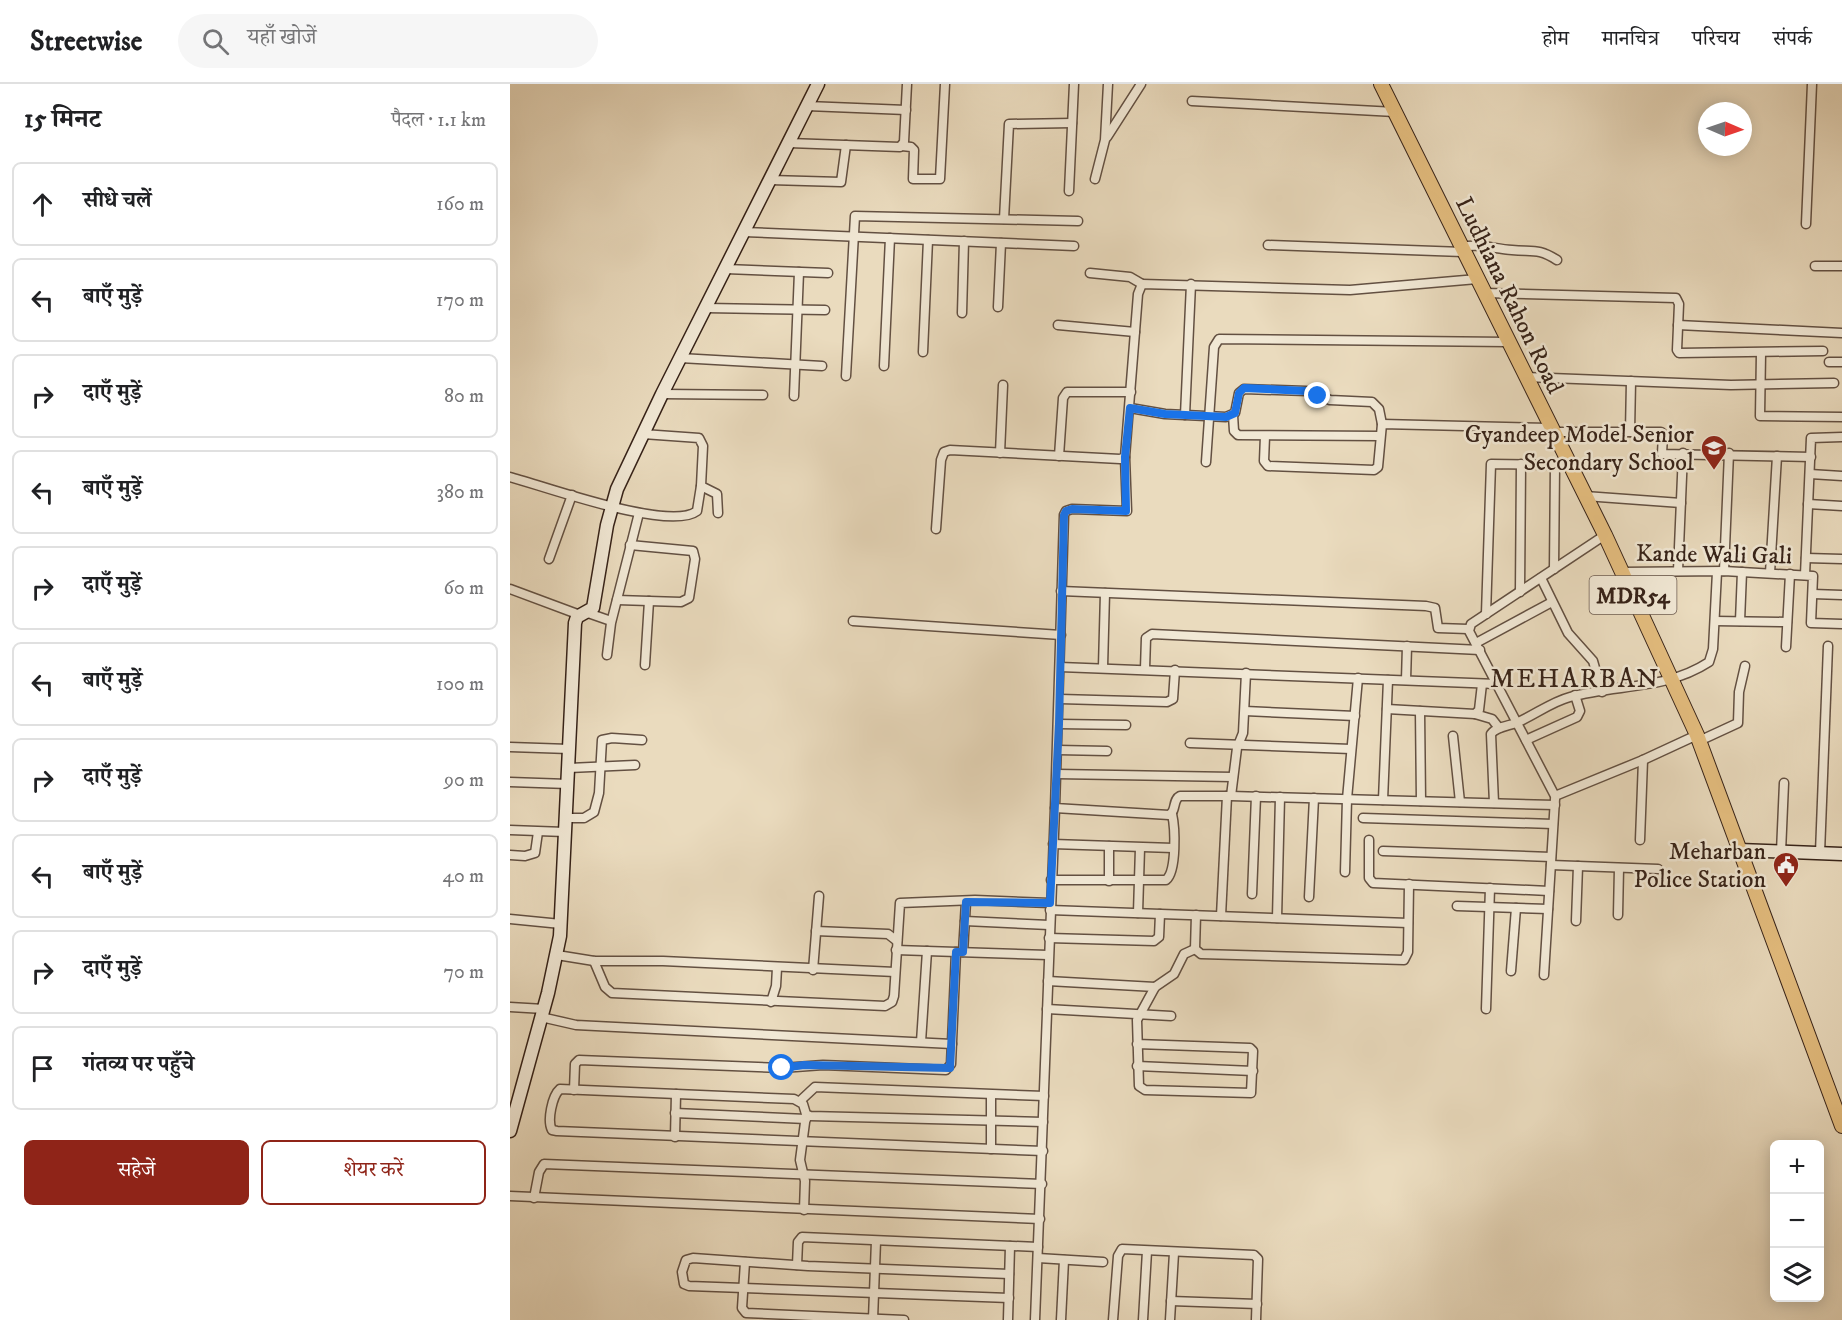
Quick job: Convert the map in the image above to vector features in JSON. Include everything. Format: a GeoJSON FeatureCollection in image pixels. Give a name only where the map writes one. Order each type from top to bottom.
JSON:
{"type":"FeatureCollection","features":[{"type":"Feature","properties":{"kind":"main road","name":"Ludhiana Rahon Road"},"geometry":{"type":"LineString","coordinates":[[1381,84],[1551,430],[1562,465],[1585,496],[1673,680],[1698,738],[1840,1117]]}},
{"type":"Feature","properties":{"kind":"street"},"geometry":{"type":"LineString","coordinates":[[510,1131],[514,1102],[543,1013],[557,955],[561,924],[573,631],[596,596],[611,506],[643,434],[818,84]]}},
{"type":"Feature","properties":{"kind":"street"},"geometry":{"type":"LineString","coordinates":[[902,146],[907,84]]}},
{"type":"Feature","properties":{"kind":"street"},"geometry":{"type":"LineString","coordinates":[[789,143],[911,147],[914,150],[913,179],[940,179],[945,84]]}},
{"type":"Feature","properties":{"kind":"street"},"geometry":{"type":"LineString","coordinates":[[1069,191],[1074,84]]}},
{"type":"Feature","properties":{"kind":"street"},"geometry":{"type":"LineString","coordinates":[[1095,179],[1105,140],[1108,84]]}},
{"type":"Feature","properties":{"kind":"street"},"geometry":{"type":"LineString","coordinates":[[1105,140],[1141,84]]}},
{"type":"Feature","properties":{"kind":"street"},"geometry":{"type":"LineString","coordinates":[[1806,224],[1812,84]]}},
{"type":"Feature","properties":{"kind":"street"},"geometry":{"type":"LineString","coordinates":[[1192,101],[1395,112]]}},
{"type":"Feature","properties":{"kind":"street"},"geometry":{"type":"LineString","coordinates":[[807,106],[906,110]]}},
{"type":"Feature","properties":{"kind":"street"},"geometry":{"type":"LineString","coordinates":[[1005,219],[1009,124],[1072,123]]}},
{"type":"Feature","properties":{"kind":"street"},"geometry":{"type":"LineString","coordinates":[[770,180],[841,182],[846,145]]}},
{"type":"Feature","properties":{"kind":"street"},"geometry":{"type":"LineString","coordinates":[[846,376],[853,219],[858,214],[1078,221]]}},
{"type":"Feature","properties":{"kind":"street"},"geometry":{"type":"LineString","coordinates":[[744,232],[1074,246]]}},
{"type":"Feature","properties":{"kind":"street"},"geometry":{"type":"LineString","coordinates":[[884,366],[890,238]]}},
{"type":"Feature","properties":{"kind":"street"},"geometry":{"type":"LineString","coordinates":[[923,352],[928,240]]}},
{"type":"Feature","properties":{"kind":"street"},"geometry":{"type":"LineString","coordinates":[[962,313],[964,241]]}},
{"type":"Feature","properties":{"kind":"street"},"geometry":{"type":"LineString","coordinates":[[998,307],[1001,243]]}},
{"type":"Feature","properties":{"kind":"street"},"geometry":{"type":"LineString","coordinates":[[1268,245],[1462,250],[1479,244],[1513,250],[1536,250],[1557,260]]}},
{"type":"Feature","properties":{"kind":"street"},"geometry":{"type":"LineString","coordinates":[[1815,266],[1842,266]]}},
{"type":"Feature","properties":{"kind":"street"},"geometry":{"type":"LineString","coordinates":[[726,269],[828,273]]}},
{"type":"Feature","properties":{"kind":"street"},"geometry":{"type":"LineString","coordinates":[[794,396],[799,272]]}},
{"type":"Feature","properties":{"kind":"street"},"geometry":{"type":"LineString","coordinates":[[1090,273],[1130,277],[1142,284],[1350,290],[1477,279]]}},
{"type":"Feature","properties":{"kind":"street"},"geometry":{"type":"LineString","coordinates":[[1035,1320],[1042,1184],[1048,938],[1060,699],[1061,591],[1066,511],[1126,511],[1125,457],[1138,294],[1142,284]]}},
{"type":"Feature","properties":{"kind":"street"},"geometry":{"type":"LineString","coordinates":[[1185,415],[1191,284]]}},
{"type":"Feature","properties":{"kind":"street"},"geometry":{"type":"LineString","coordinates":[[1484,293],[1676,298],[1679,304],[1677,350],[1679,353],[1823,351]]}},
{"type":"Feature","properties":{"kind":"street"},"geometry":{"type":"LineString","coordinates":[[706,308],[825,310]]}},
{"type":"Feature","properties":{"kind":"street"},"geometry":{"type":"LineString","coordinates":[[1058,325],[1135,332]]}},
{"type":"Feature","properties":{"kind":"street"},"geometry":{"type":"LineString","coordinates":[[1678,325],[1842,333]]}},
{"type":"Feature","properties":{"kind":"street"},"geometry":{"type":"LineString","coordinates":[[1206,462],[1214,346],[1223,338],[1508,342]]}},
{"type":"Feature","properties":{"kind":"street"},"geometry":{"type":"LineString","coordinates":[[1761,352],[1760,416],[1842,417]]}},
{"type":"Feature","properties":{"kind":"street"},"geometry":{"type":"LineString","coordinates":[[680,358],[822,366]]}},
{"type":"Feature","properties":{"kind":"street"},"geometry":{"type":"LineString","coordinates":[[1829,362],[1842,362]]}},
{"type":"Feature","properties":{"kind":"street"},"geometry":{"type":"LineString","coordinates":[[1525,376],[1760,385],[1834,383]]}},
{"type":"Feature","properties":{"kind":"street"},"geometry":{"type":"LineString","coordinates":[[1630,432],[1631,381]]}},
{"type":"Feature","properties":{"kind":"street"},"geometry":{"type":"LineString","coordinates":[[1000,453],[1003,385]]}},
{"type":"Feature","properties":{"kind":"street"},"geometry":{"type":"LineString","coordinates":[[1265,436],[1264,461],[1268,466],[1374,470],[1378,467],[1382,424],[1379,409],[1371,402],[1330,400],[1306,391],[1244,388],[1239,393],[1238,408],[1233,415],[1235,434],[1380,436]]}},
{"type":"Feature","properties":{"kind":"street"},"geometry":{"type":"LineString","coordinates":[[1059,456],[1063,398],[1066,392],[1131,392]]}},
{"type":"Feature","properties":{"kind":"street"},"geometry":{"type":"LineString","coordinates":[[662,394],[763,395]]}},
{"type":"Feature","properties":{"kind":"street"},"geometry":{"type":"LineString","coordinates":[[1130,408],[1185,415],[1233,415]]}},
{"type":"Feature","properties":{"kind":"street"},"geometry":{"type":"LineString","coordinates":[[1382,424],[1662,433],[1662,454],[1729,453],[1810,457]]}},
{"type":"Feature","properties":{"kind":"street"},"geometry":{"type":"LineString","coordinates":[[510,477],[639,513],[673,516],[694,513],[701,486],[703,447],[699,438],[643,434]]}},
{"type":"Feature","properties":{"kind":"street"},"geometry":{"type":"LineString","coordinates":[[1842,437],[1811,438],[1805,575],[1813,576],[1811,623],[1842,624]]}},
{"type":"Feature","properties":{"kind":"street"},"geometry":{"type":"LineString","coordinates":[[936,529],[941,460],[944,452],[1120,459],[1125,457]]}},
{"type":"Feature","properties":{"kind":"street"},"geometry":{"type":"LineString","coordinates":[[1678,571],[1683,453]]}},
{"type":"Feature","properties":{"kind":"street"},"geometry":{"type":"LineString","coordinates":[[1494,803],[1491,734],[1560,700],[1575,695],[1673,680],[1711,659],[1721,571],[1729,453]]}},
{"type":"Feature","properties":{"kind":"street"},"geometry":{"type":"LineString","coordinates":[[1770,573],[1777,456]]}},
{"type":"Feature","properties":{"kind":"street"},"geometry":{"type":"LineString","coordinates":[[1486,614],[1489,467],[1495,463],[1562,465],[1554,569]]}},
{"type":"Feature","properties":{"kind":"street"},"geometry":{"type":"LineString","coordinates":[[1520,592],[1521,464]]}},
{"type":"Feature","properties":{"kind":"street"},"geometry":{"type":"LineString","coordinates":[[1810,474],[1842,476]]}},
{"type":"Feature","properties":{"kind":"street"},"geometry":{"type":"LineString","coordinates":[[701,486],[717,494],[717,513]]}},
{"type":"Feature","properties":{"kind":"street"},"geometry":{"type":"LineString","coordinates":[[549,559],[572,495]]}},
{"type":"Feature","properties":{"kind":"street"},"geometry":{"type":"LineString","coordinates":[[1585,496],[1682,503]]}},
{"type":"Feature","properties":{"kind":"street"},"geometry":{"type":"LineString","coordinates":[[1808,504],[1842,506]]}},
{"type":"Feature","properties":{"kind":"street"},"geometry":{"type":"LineString","coordinates":[[607,654],[611,621],[639,513]]}},
{"type":"Feature","properties":{"kind":"street"},"geometry":{"type":"LineString","coordinates":[[1468,629],[1471,624],[1605,535]]}},
{"type":"Feature","properties":{"kind":"street"},"geometry":{"type":"LineString","coordinates":[[616,600],[686,601],[694,554],[680,549],[630,546]]}},
{"type":"Feature","properties":{"kind":"street"},"geometry":{"type":"LineString","coordinates":[[1806,558],[1842,559]]}},
{"type":"Feature","properties":{"kind":"street","name":"Kande Wali Gali"},"geometry":{"type":"LineString","coordinates":[[1622,572],[1721,571],[1805,575]]}},
{"type":"Feature","properties":{"kind":"street"},"geometry":{"type":"LineString","coordinates":[[1740,621],[1742,572]]}},
{"type":"Feature","properties":{"kind":"street"},"geometry":{"type":"LineString","coordinates":[[1786,647],[1790,574]]}},
{"type":"Feature","properties":{"kind":"street"},"geometry":{"type":"LineString","coordinates":[[1541,578],[1572,639],[1590,657],[1602,692]]}},
{"type":"Feature","properties":{"kind":"street"},"geometry":{"type":"LineString","coordinates":[[510,589],[611,621]]}},
{"type":"Feature","properties":{"kind":"street"},"geometry":{"type":"LineString","coordinates":[[1061,591],[1426,606],[1435,608],[1438,628],[1468,629]]}},
{"type":"Feature","properties":{"kind":"street"},"geometry":{"type":"LineString","coordinates":[[1103,667],[1106,593]]}},
{"type":"Feature","properties":{"kind":"street"},"geometry":{"type":"LineString","coordinates":[[1813,594],[1842,596]]}},
{"type":"Feature","properties":{"kind":"street"},"geometry":{"type":"LineString","coordinates":[[645,664],[649,602]]}},
{"type":"Feature","properties":{"kind":"street"},"geometry":{"type":"LineString","coordinates":[[1145,669],[1146,638],[1152,634],[1407,646],[1478,647],[1552,602]]}},
{"type":"Feature","properties":{"kind":"street"},"geometry":{"type":"LineString","coordinates":[[853,621],[1061,635]]}},
{"type":"Feature","properties":{"kind":"street"},"geometry":{"type":"LineString","coordinates":[[1715,621],[1787,621]]}},
{"type":"Feature","properties":{"kind":"street"},"geometry":{"type":"LineString","coordinates":[[1468,629],[1555,800],[1544,975]]}},
{"type":"Feature","properties":{"kind":"street"},"geometry":{"type":"LineString","coordinates":[[1406,680],[1407,646]]}},
{"type":"Feature","properties":{"kind":"street"},"geometry":{"type":"LineString","coordinates":[[1820,853],[1828,646]]}},
{"type":"Feature","properties":{"kind":"street"},"geometry":{"type":"LineString","coordinates":[[1060,666],[1497,684]]}},
{"type":"Feature","properties":{"kind":"street"},"geometry":{"type":"LineString","coordinates":[[1051,880],[1139,882],[1166,880],[1170,877],[1173,848],[1172,814],[1175,800],[1180,796],[1494,803],[1555,800],[1643,760],[1738,723],[1739,692],[1745,666]]}},
{"type":"Feature","properties":{"kind":"street"},"geometry":{"type":"LineString","coordinates":[[1060,699],[1167,702],[1173,699],[1175,670]]}},
{"type":"Feature","properties":{"kind":"street"},"geometry":{"type":"LineString","coordinates":[[1221,916],[1229,796],[1243,734],[1246,673]]}},
{"type":"Feature","properties":{"kind":"street"},"geometry":{"type":"LineString","coordinates":[[1345,872],[1347,799],[1358,678]]}},
{"type":"Feature","properties":{"kind":"street"},"geometry":{"type":"LineString","coordinates":[[1383,800],[1388,680]]}},
{"type":"Feature","properties":{"kind":"street"},"geometry":{"type":"LineString","coordinates":[[1475,714],[1479,710],[1482,684]]}},
{"type":"Feature","properties":{"kind":"street"},"geometry":{"type":"LineString","coordinates":[[1526,740],[1577,717],[1580,711],[1575,695]]}},
{"type":"Feature","properties":{"kind":"street"},"geometry":{"type":"LineString","coordinates":[[1387,709],[1475,714],[1492,719],[1499,729]]}},
{"type":"Feature","properties":{"kind":"street"},"geometry":{"type":"LineString","coordinates":[[1245,711],[1355,716]]}},
{"type":"Feature","properties":{"kind":"street"},"geometry":{"type":"LineString","coordinates":[[1420,711],[1421,801]]}},
{"type":"Feature","properties":{"kind":"street"},"geometry":{"type":"LineString","coordinates":[[1059,724],[1126,725]]}},
{"type":"Feature","properties":{"kind":"street"},"geometry":{"type":"LineString","coordinates":[[1453,736],[1460,802]]}},
{"type":"Feature","properties":{"kind":"street"},"geometry":{"type":"LineString","coordinates":[[566,818],[584,818],[594,812],[599,793],[602,740],[612,738],[642,740]]}},
{"type":"Feature","properties":{"kind":"street"},"geometry":{"type":"LineString","coordinates":[[1190,743],[1351,748]]}},
{"type":"Feature","properties":{"kind":"street"},"geometry":{"type":"LineString","coordinates":[[510,747],[569,749]]}},
{"type":"Feature","properties":{"kind":"street"},"geometry":{"type":"LineString","coordinates":[[1058,750],[1107,751]]}},
{"type":"Feature","properties":{"kind":"street"},"geometry":{"type":"LineString","coordinates":[[1640,840],[1643,760]]}},
{"type":"Feature","properties":{"kind":"street"},"geometry":{"type":"LineString","coordinates":[[568,768],[635,765]]}},
{"type":"Feature","properties":{"kind":"street"},"geometry":{"type":"LineString","coordinates":[[1057,774],[1233,777]]}},
{"type":"Feature","properties":{"kind":"street"},"geometry":{"type":"LineString","coordinates":[[510,782],[568,784]]}},
{"type":"Feature","properties":{"kind":"street"},"geometry":{"type":"LineString","coordinates":[[1781,852],[1784,783]]}},
{"type":"Feature","properties":{"kind":"street"},"geometry":{"type":"LineString","coordinates":[[1252,894],[1256,796]]}},
{"type":"Feature","properties":{"kind":"street"},"geometry":{"type":"LineString","coordinates":[[1277,918],[1281,797]]}},
{"type":"Feature","properties":{"kind":"street"},"geometry":{"type":"LineString","coordinates":[[1309,897],[1314,798]]}},
{"type":"Feature","properties":{"kind":"street"},"geometry":{"type":"LineString","coordinates":[[1055,808],[1172,814]]}},
{"type":"Feature","properties":{"kind":"street"},"geometry":{"type":"LineString","coordinates":[[1363,818],[1554,824]]}},
{"type":"Feature","properties":{"kind":"street"},"geometry":{"type":"LineString","coordinates":[[510,830],[566,832]]}},
{"type":"Feature","properties":{"kind":"street"},"geometry":{"type":"LineString","coordinates":[[510,855],[525,856],[535,853],[538,831]]}},
{"type":"Feature","properties":{"kind":"street"},"geometry":{"type":"LineString","coordinates":[[1369,840],[1370,881],[1549,891]]}},
{"type":"Feature","properties":{"kind":"street"},"geometry":{"type":"LineString","coordinates":[[1053,844],[1173,848]]}},
{"type":"Feature","properties":{"kind":"street"},"geometry":{"type":"LineString","coordinates":[[1109,846],[1109,881]]}},
{"type":"Feature","properties":{"kind":"street"},"geometry":{"type":"LineString","coordinates":[[1138,913],[1140,848]]}},
{"type":"Feature","properties":{"kind":"street"},"geometry":{"type":"LineString","coordinates":[[1739,850],[1842,854]]}},
{"type":"Feature","properties":{"kind":"street"},"geometry":{"type":"LineString","coordinates":[[1383,851],[1551,861],[1578,866],[1658,869]]}},
{"type":"Feature","properties":{"kind":"street"},"geometry":{"type":"LineString","coordinates":[[1576,921],[1578,866]]}},
{"type":"Feature","properties":{"kind":"street"},"geometry":{"type":"LineString","coordinates":[[1618,915],[1619,868]]}},
{"type":"Feature","properties":{"kind":"street"},"geometry":{"type":"LineString","coordinates":[[1195,949],[1201,954],[1404,960],[1408,956],[1409,884]]}},
{"type":"Feature","properties":{"kind":"street"},"geometry":{"type":"LineString","coordinates":[[1486,1009],[1490,888]]}},
{"type":"Feature","properties":{"kind":"street"},"geometry":{"type":"LineString","coordinates":[[813,970],[819,896]]}},
{"type":"Feature","properties":{"kind":"street"},"geometry":{"type":"LineString","coordinates":[[594,961],[605,987],[612,993],[771,1002],[890,1005],[894,996],[900,903],[966,902],[1138,913],[1408,923]]}},
{"type":"Feature","properties":{"kind":"street"},"geometry":{"type":"LineString","coordinates":[[574,1090],[574,1064],[579,1060],[782,1068],[823,1065],[946,1070],[951,1064],[959,952],[966,902]]}},
{"type":"Feature","properties":{"kind":"street"},"geometry":{"type":"LineString","coordinates":[[1457,906],[1548,909]]}},
{"type":"Feature","properties":{"kind":"street"},"geometry":{"type":"LineString","coordinates":[[1511,971],[1516,908]]}},
{"type":"Feature","properties":{"kind":"street"},"geometry":{"type":"LineString","coordinates":[[1048,938],[1154,941],[1159,937],[1160,914]]}},
{"type":"Feature","properties":{"kind":"street"},"geometry":{"type":"LineString","coordinates":[[1195,949],[1196,915]]}},
{"type":"Feature","properties":{"kind":"street"},"geometry":{"type":"LineString","coordinates":[[510,920],[561,924]]}},
{"type":"Feature","properties":{"kind":"street"},"geometry":{"type":"LineString","coordinates":[[965,921],[1049,925]]}},
{"type":"Feature","properties":{"kind":"street"},"geometry":{"type":"LineString","coordinates":[[816,931],[888,934],[897,941]]}},
{"type":"Feature","properties":{"kind":"street"},"geometry":{"type":"LineString","coordinates":[[1137,1044],[1250,1048],[1253,1051],[1252,1091],[1249,1094],[1145,1089],[1139,1086],[1137,1066],[1137,1044],[1138,1014],[1155,987],[1174,974],[1179,959],[1195,949]]}},
{"type":"Feature","properties":{"kind":"street"},"geometry":{"type":"LineString","coordinates":[[896,950],[1048,955]]}},
{"type":"Feature","properties":{"kind":"street"},"geometry":{"type":"LineString","coordinates":[[921,1042],[927,951]]}},
{"type":"Feature","properties":{"kind":"street"},"geometry":{"type":"LineString","coordinates":[[557,955],[594,961],[663,961],[813,970],[895,972]]}},
{"type":"Feature","properties":{"kind":"street"},"geometry":{"type":"LineString","coordinates":[[771,1002],[776,986],[777,968]]}},
{"type":"Feature","properties":{"kind":"street"},"geometry":{"type":"LineString","coordinates":[[1048,981],[1155,987]]}},
{"type":"Feature","properties":{"kind":"street"},"geometry":{"type":"LineString","coordinates":[[510,1007],[543,1013],[576,1025],[952,1044]]}},
{"type":"Feature","properties":{"kind":"street"},"geometry":{"type":"LineString","coordinates":[[1047,1009],[1171,1016]]}},
{"type":"Feature","properties":{"kind":"street"},"geometry":{"type":"LineString","coordinates":[[1137,1066],[1252,1071]]}},
{"type":"Feature","properties":{"kind":"street"},"geometry":{"type":"LineString","coordinates":[[1042,1151],[675,1137],[552,1130],[549,1125],[556,1093],[560,1089],[800,1101],[815,1087],[991,1095],[1044,1095]]}},
{"type":"Feature","properties":{"kind":"street"},"geometry":{"type":"LineString","coordinates":[[675,1137],[676,1094]]}},
{"type":"Feature","properties":{"kind":"street"},"geometry":{"type":"LineString","coordinates":[[991,1095],[991,1149]]}},
{"type":"Feature","properties":{"kind":"street"},"geometry":{"type":"LineString","coordinates":[[800,1101],[806,1117],[800,1160],[804,1174],[804,1210]]}},
{"type":"Feature","properties":{"kind":"street"},"geometry":{"type":"LineString","coordinates":[[675,1113],[1043,1122]]}},
{"type":"Feature","properties":{"kind":"street"},"geometry":{"type":"LineString","coordinates":[[534,1198],[539,1172],[544,1164],[1042,1184]]}},
{"type":"Feature","properties":{"kind":"street"},"geometry":{"type":"LineString","coordinates":[[510,1196],[1040,1219]]}},
{"type":"Feature","properties":{"kind":"street"},"geometry":{"type":"LineString","coordinates":[[797,1265],[798,1242],[802,1237],[1038,1247]]}},
{"type":"Feature","properties":{"kind":"street"},"geometry":{"type":"LineString","coordinates":[[873,1319],[876,1241]]}},
{"type":"Feature","properties":{"kind":"street"},"geometry":{"type":"LineString","coordinates":[[1008,1320],[1010,1246]]}},
{"type":"Feature","properties":{"kind":"street"},"geometry":{"type":"LineString","coordinates":[[1113,1320],[1118,1253],[1122,1250],[1256,1256],[1256,1320]]}},
{"type":"Feature","properties":{"kind":"street"},"geometry":{"type":"LineString","coordinates":[[1143,1320],[1146,1251]]}},
{"type":"Feature","properties":{"kind":"street"},"geometry":{"type":"LineString","coordinates":[[1170,1320],[1174,1252]]}},
{"type":"Feature","properties":{"kind":"street"},"geometry":{"type":"LineString","coordinates":[[1009,1298],[689,1286],[684,1284],[682,1272],[686,1260],[693,1258],[1010,1274]]}},
{"type":"Feature","properties":{"kind":"street"},"geometry":{"type":"LineString","coordinates":[[1038,1258],[1103,1262]]}},
{"type":"Feature","properties":{"kind":"street"},"geometry":{"type":"LineString","coordinates":[[1061,1320],[1064,1260]]}},
{"type":"Feature","properties":{"kind":"street"},"geometry":{"type":"LineString","coordinates":[[745,1262],[742,1308],[746,1313],[904,1320]]}},
{"type":"Feature","properties":{"kind":"street"},"geometry":{"type":"LineString","coordinates":[[1171,1301],[1257,1304]]}},
{"type":"Feature","properties":{"kind":"place","name":"Gyandeep Model Senior Secondary School"},"geometry":{"type":"Point","coordinates":[1714,471]}},
{"type":"Feature","properties":{"kind":"place","name":"Meharban Police Station"},"geometry":{"type":"Point","coordinates":[1786,888]}},
{"type":"Feature","properties":{"kind":"district","name":"MEHARBAN"},"geometry":{"type":"Point","coordinates":[1575,678]}},
{"type":"Feature","properties":{"kind":"route"},"geometry":{"type":"LineString","coordinates":[[782,1068],[804,1065],[946,1070],[950,1068],[956,952],[963,952],[966,902],[975,900],[1050,903],[1059,724],[1064,515],[1066,511],[1072,509],[1124,513],[1126,511],[1125,457],[1130,408],[1165,414],[1226,417],[1235,413],[1238,408],[1239,393],[1244,388],[1306,391],[1318,396]]}}]}
